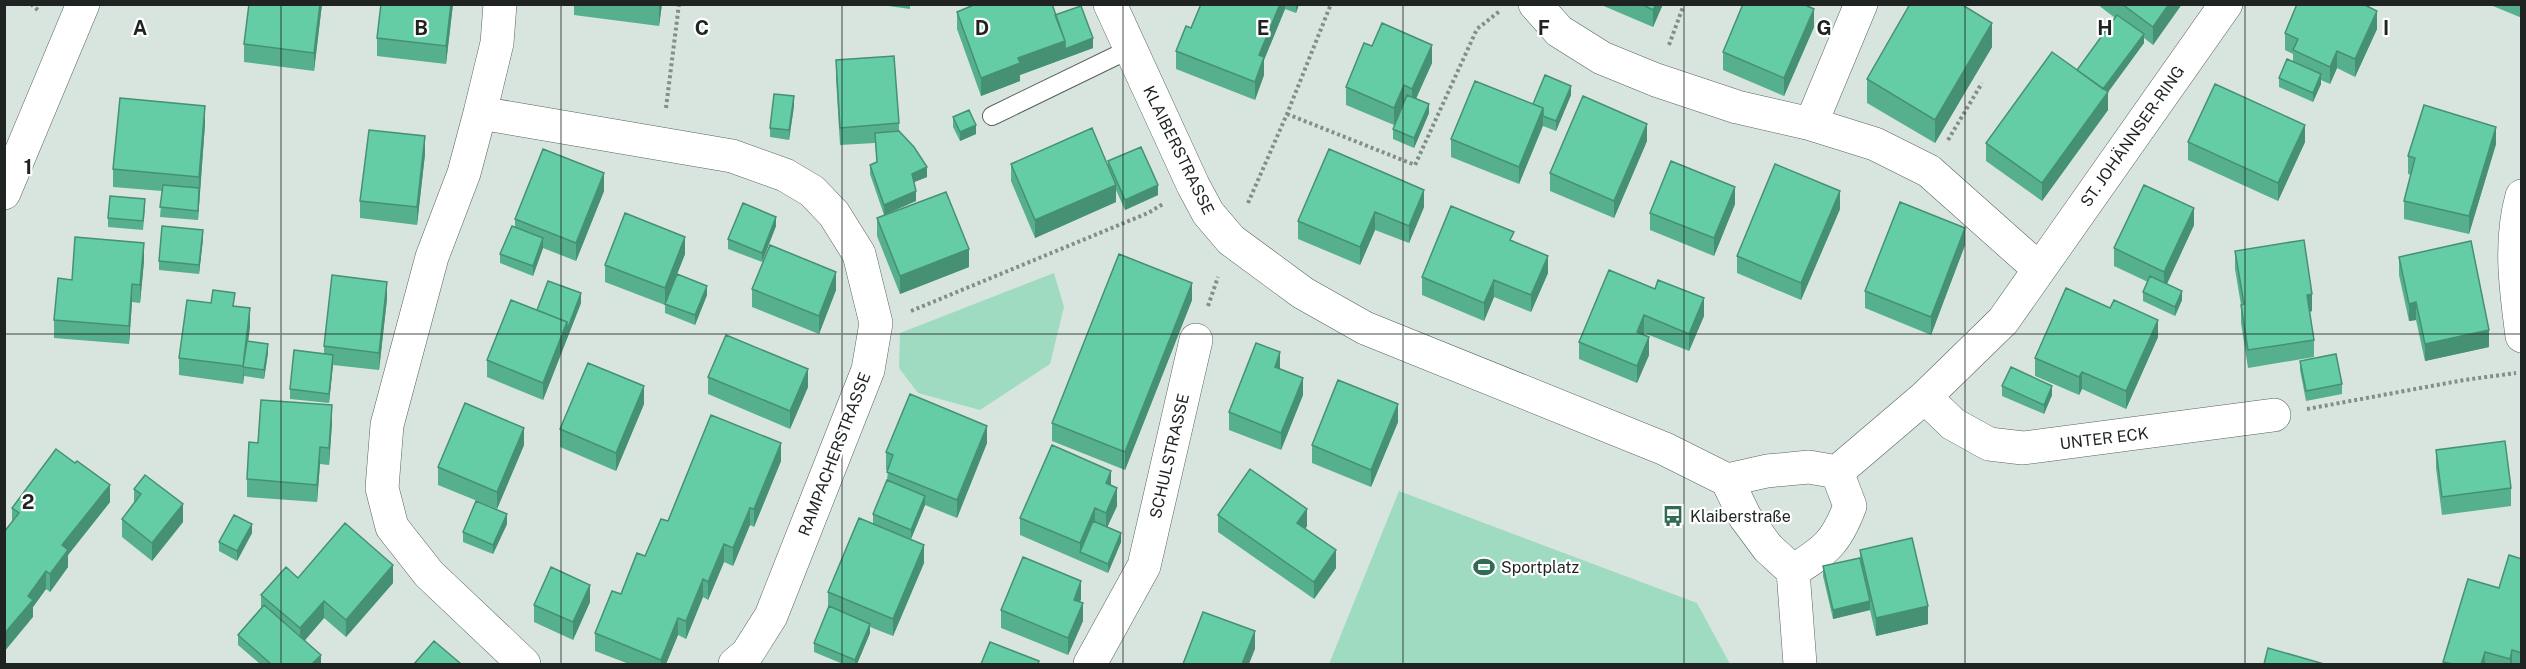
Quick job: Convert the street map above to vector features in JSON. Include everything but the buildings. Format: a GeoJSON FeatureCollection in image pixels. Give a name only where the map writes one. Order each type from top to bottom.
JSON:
{"type":"FeatureCollection","features":[{"type":"Feature","properties":{"kind":"street"},"geometry":{"type":"LineString","coordinates":[[4,194],[83,4]]}},
{"type":"Feature","properties":{"kind":"street"},"geometry":{"type":"LineString","coordinates":[[500,4],[496,43],[464,173],[432,258],[387,425],[382,488],[392,527],[429,574],[524,664]]}},
{"type":"Feature","properties":{"kind":"street","name":"KLAIBERSTRASSE"},"geometry":{"type":"LineString","coordinates":[[1110,4],[1193,185],[1208,213],[1231,240],[1303,293],[1365,328],[1665,449],[1727,480]]}},
{"type":"Feature","properties":{"kind":"street"},"geometry":{"type":"LineString","coordinates":[[1535,4],[1559,31],[1602,58],[1656,80],[1737,106],[1811,124],[1875,144],[1929,171],[2040,268]]}},
{"type":"Feature","properties":{"kind":"street"},"geometry":{"type":"LineString","coordinates":[[1811,124],[1861,4]]}},
{"type":"Feature","properties":{"kind":"street","name":"ST. JOHÄNNSER-RING"},"geometry":{"type":"LineString","coordinates":[[1925,397],[2003,321],[2226,4]]}},
{"type":"Feature","properties":{"kind":"street","name":"RAMPACHERSTRASSE"},"geometry":{"type":"LineString","coordinates":[[480,113],[732,156],[784,175],[812,191],[834,214],[859,254],[876,323],[868,370],[771,616],[747,654],[735,664]]}},
{"type":"Feature","properties":{"kind":"street"},"geometry":{"type":"LineString","coordinates":[[2522,196],[2517,215],[2514,277],[2522,336]]}},
{"type":"Feature","properties":{"kind":"street","name":"SCHULSTRASSE"},"geometry":{"type":"LineString","coordinates":[[1090,664],[1144,566],[1196,340]]}},
{"type":"Feature","properties":{"kind":"street"},"geometry":{"type":"LineString","coordinates":[[1837,472],[1925,397]]}},
{"type":"Feature","properties":{"kind":"street","name":"UNTER ECK"},"geometry":{"type":"LineString","coordinates":[[1925,397],[1953,424],[1989,444],[2023,448],[2274,415]]}},
{"type":"Feature","properties":{"kind":"street"},"geometry":{"type":"LineString","coordinates":[[1800,664],[1793,571],[1768,548],[1745,517],[1727,480],[1767,471],[1809,467],[1837,472]]}},
{"type":"Feature","properties":{"kind":"street"},"geometry":{"type":"LineString","coordinates":[[1793,571],[1818,555],[1840,533],[1850,506],[1837,472]]}},
{"type":"Feature","properties":{"kind":"lane"},"geometry":{"type":"LineString","coordinates":[[993,116],[1130,49]]}},
{"type":"Feature","properties":{"kind":"path"},"geometry":{"type":"LineString","coordinates":[[662,144],[679,4]]}},
{"type":"Feature","properties":{"kind":"path"},"geometry":{"type":"LineString","coordinates":[[1196,340],[1231,240],[1287,114],[1331,4]]}},
{"type":"Feature","properties":{"kind":"path"},"geometry":{"type":"LineString","coordinates":[[1287,114],[1415,165],[1477,29],[1509,4]]}},
{"type":"Feature","properties":{"kind":"path"},"geometry":{"type":"LineString","coordinates":[[1656,80],[1684,4]]}},
{"type":"Feature","properties":{"kind":"path"},"geometry":{"type":"LineString","coordinates":[[1929,171],[1982,83]]}},
{"type":"Feature","properties":{"kind":"path"},"geometry":{"type":"LineString","coordinates":[[876,323],[1149,213],[1193,185]]}},
{"type":"Feature","properties":{"kind":"path"},"geometry":{"type":"LineString","coordinates":[[2274,415],[2464,380],[2522,372]]}},
{"type":"Feature","properties":{"kind":"green space"},"geometry":{"type":"Polygon","coordinates":[[[1054,273],[1064,307],[1050,364],[980,410],[918,393],[899,368],[900,333],[1054,273]]]}},
{"type":"Feature","properties":{"kind":"green space","name":"Sportplatz"},"geometry":{"type":"Polygon","coordinates":[[[1399,491],[1697,603],[1730,664],[1329,664],[1399,491]]]}},
{"type":"Feature","properties":{"kind":"place","name":"Klaiberstraße"},"geometry":{"type":"Point","coordinates":[1673,516]}},
{"type":"Feature","properties":{"kind":"place","name":"Sportplatz"},"geometry":{"type":"Point","coordinates":[1484,567]}}]}
